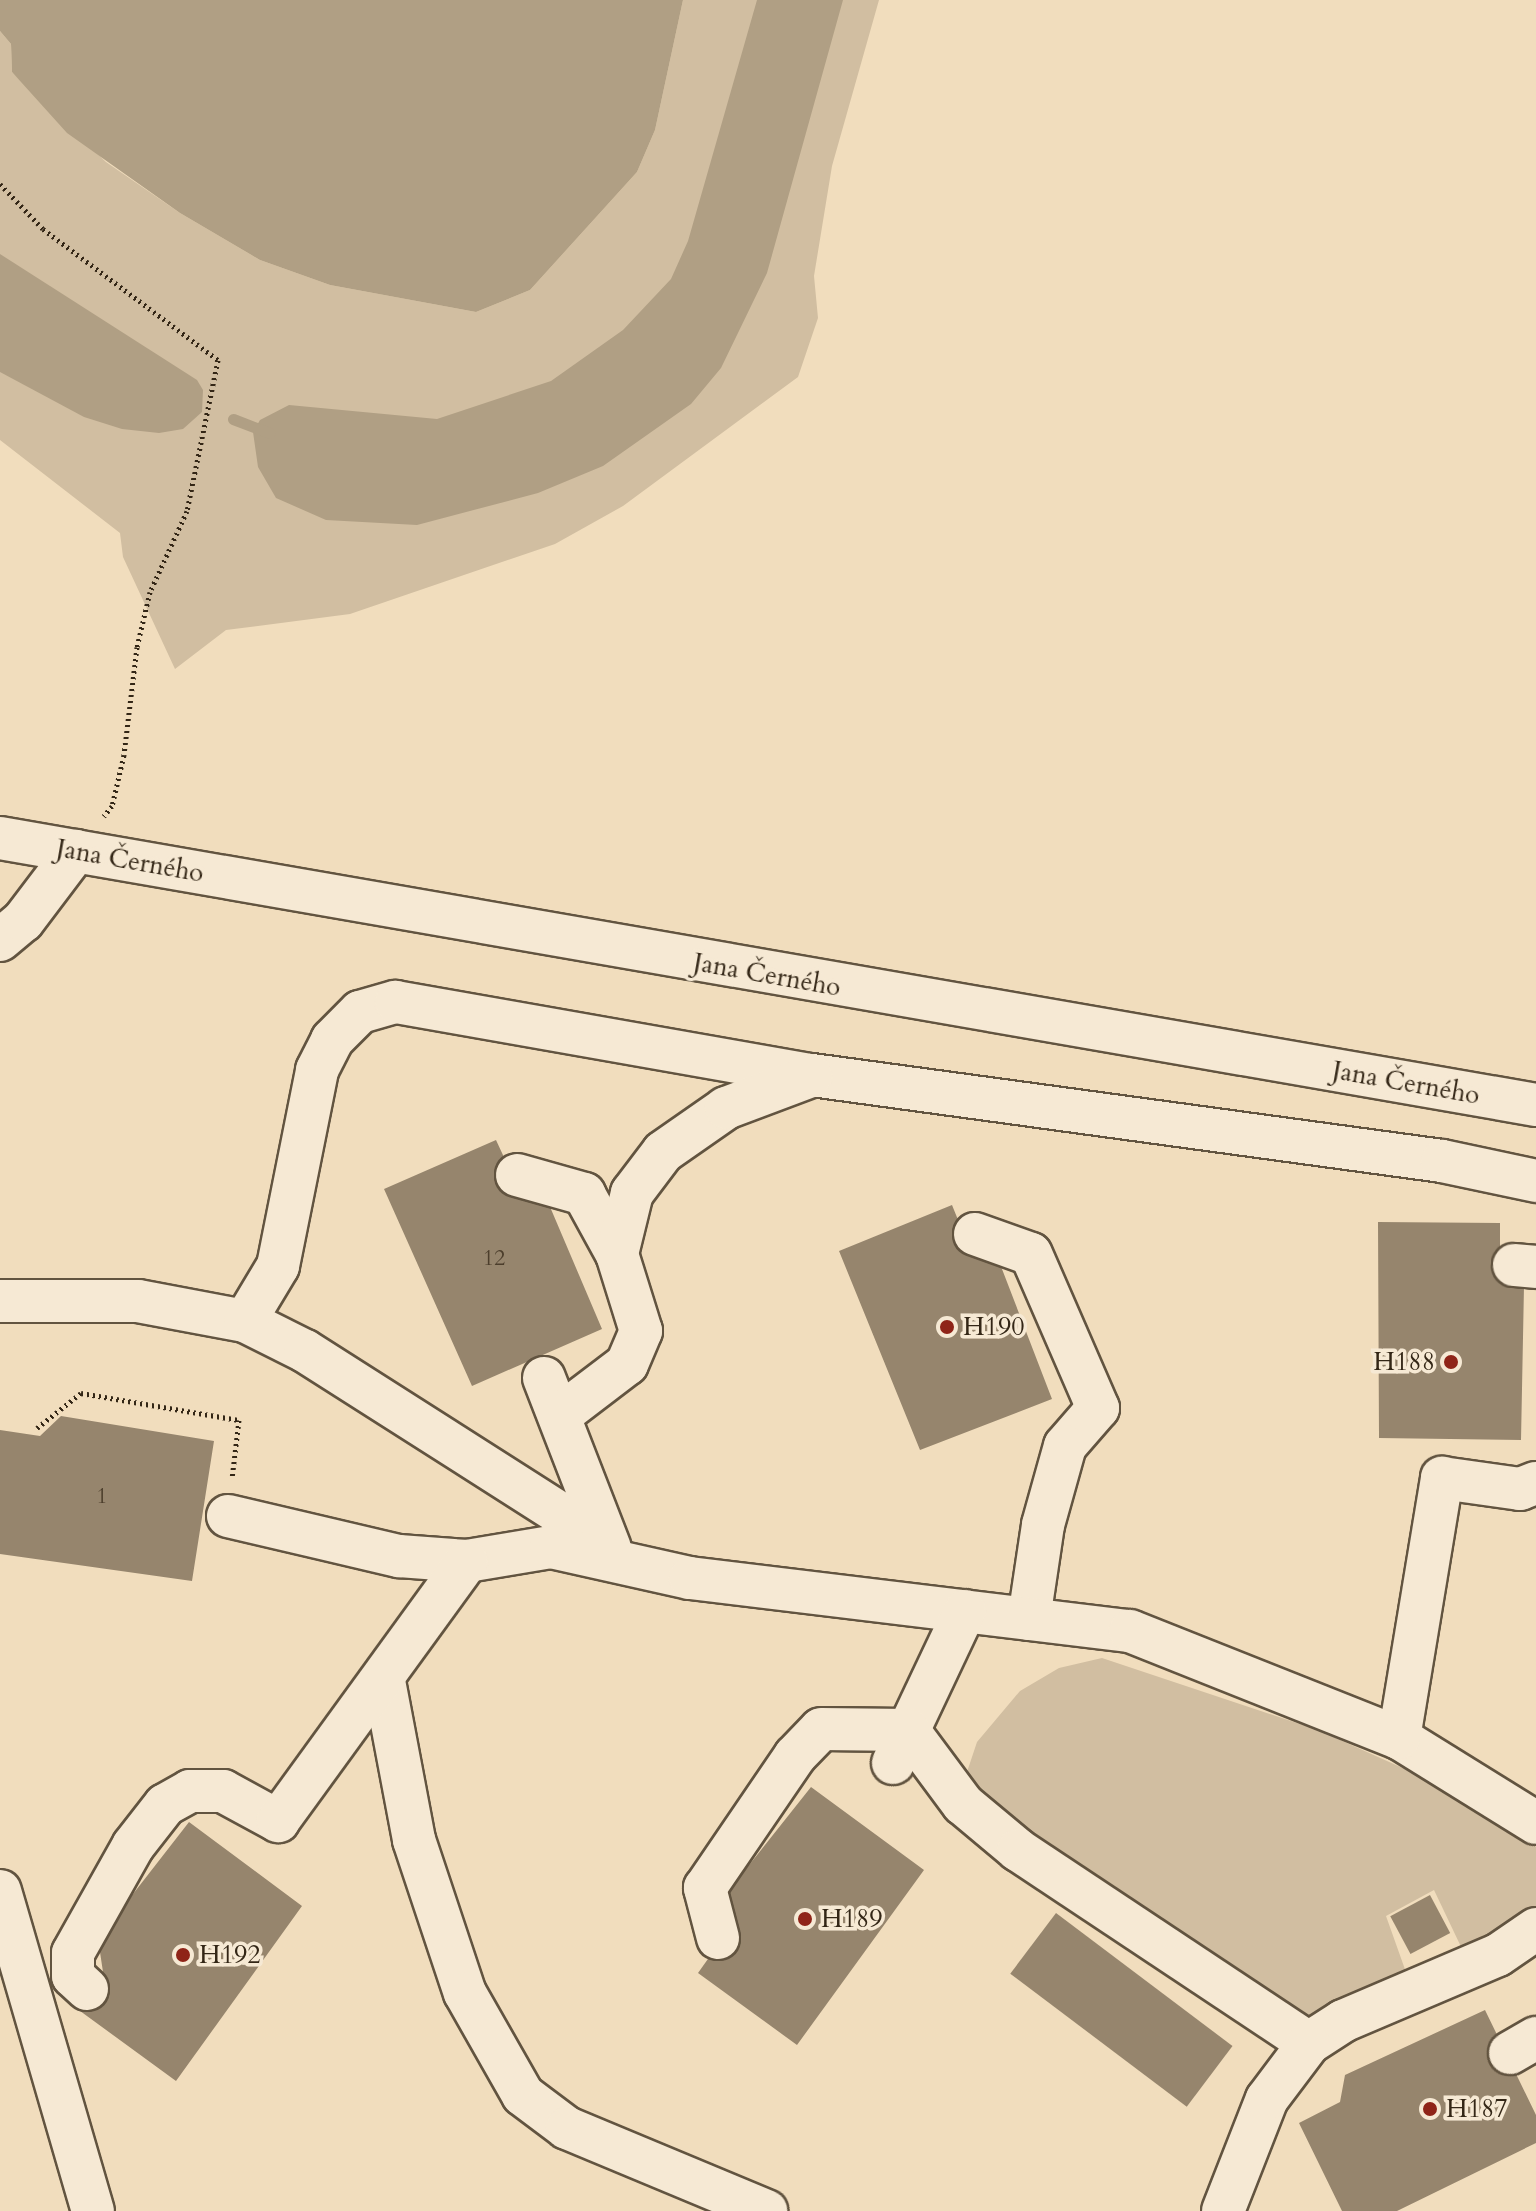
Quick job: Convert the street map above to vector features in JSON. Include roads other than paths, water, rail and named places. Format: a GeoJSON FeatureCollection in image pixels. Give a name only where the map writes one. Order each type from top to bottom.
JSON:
{"type":"FeatureCollection","features":[{"type":"Feature","properties":{"kind":"street","name":"Jana Černého"},"geometry":{"type":"LineString","coordinates":[[0,838],[1536,1105]]}},
{"type":"Feature","properties":{"kind":"street"},"geometry":{"type":"LineString","coordinates":[[0,940],[23,921],[76,851]]}},
{"type":"Feature","properties":{"kind":"street"},"geometry":{"type":"LineString","coordinates":[[245,1321],[278,1266],[317,1070],[332,1040],[360,1012],[396,1002],[812,1075],[1442,1161],[1536,1181]]}},
{"type":"Feature","properties":{"kind":"street"},"geometry":{"type":"LineString","coordinates":[[617,1254],[632,1193],[663,1152],[726,1108],[812,1075]]}},
{"type":"Feature","properties":{"kind":"street"},"geometry":{"type":"LineString","coordinates":[[517,1175],[584,1194],[617,1254],[641,1331],[627,1364],[560,1415]]}},
{"type":"Feature","properties":{"kind":"street"},"geometry":{"type":"LineString","coordinates":[[975,1234],[1031,1254],[1098,1408],[1065,1446],[1043,1525],[1029,1619]]}},
{"type":"Feature","properties":{"kind":"street"},"geometry":{"type":"LineString","coordinates":[[0,1301],[138,1301],[245,1321],[305,1351],[613,1552]]}},
{"type":"Feature","properties":{"kind":"street"},"geometry":{"type":"LineString","coordinates":[[544,1378],[560,1415],[584,1493],[613,1552]]}},
{"type":"Feature","properties":{"kind":"street"},"geometry":{"type":"LineString","coordinates":[[1399,1738],[1442,1478],[1520,1489],[1536,1483]]}},
{"type":"Feature","properties":{"kind":"street"},"geometry":{"type":"LineString","coordinates":[[228,1516],[399,1556],[467,1561],[551,1547],[613,1552],[690,1578],[1130,1631],[1399,1738],[1536,1823]]}},
{"type":"Feature","properties":{"kind":"street"},"geometry":{"type":"LineString","coordinates":[[87,1989],[73,1976],[73,1953],[133,1846],[165,1805],[190,1791],[223,1791],[278,1821],[384,1681],[467,1561]]}},
{"type":"Feature","properties":{"kind":"street"},"geometry":{"type":"LineString","coordinates":[[900,1746],[965,1611]]}},
{"type":"Feature","properties":{"kind":"street"},"geometry":{"type":"LineString","coordinates":[[384,1681],[414,1840],[465,1993],[523,2095],[567,2128],[766,2211]]}},
{"type":"Feature","properties":{"kind":"street"},"geometry":{"type":"LineString","coordinates":[[718,1938],[705,1888],[795,1756],[821,1729],[900,1746],[1018,1850],[1309,2043]]}},
{"type":"Feature","properties":{"kind":"street"},"geometry":{"type":"LineString","coordinates":[[0,1891],[93,2211]]}},
{"type":"Feature","properties":{"kind":"street"},"geometry":{"type":"LineString","coordinates":[[1223,2211],[1267,2099],[1309,2043],[1343,2021],[1498,1955],[1536,1929]]}},
{"type":"Feature","properties":{"kind":"waterway"},"geometry":{"type":"LineString","coordinates":[[233,419],[269,433]]}},
{"type":"Feature","properties":{"kind":"place","name":"H190"},"geometry":{"type":"Point","coordinates":[947,1327]}},
{"type":"Feature","properties":{"kind":"place","name":"H188"},"geometry":{"type":"Point","coordinates":[1451,1362]}},
{"type":"Feature","properties":{"kind":"place","name":"H189"},"geometry":{"type":"Point","coordinates":[805,1919]}},
{"type":"Feature","properties":{"kind":"place","name":"H192"},"geometry":{"type":"Point","coordinates":[183,1955]}},
{"type":"Feature","properties":{"kind":"place","name":"H187"},"geometry":{"type":"Point","coordinates":[1430,2109]}}]}
